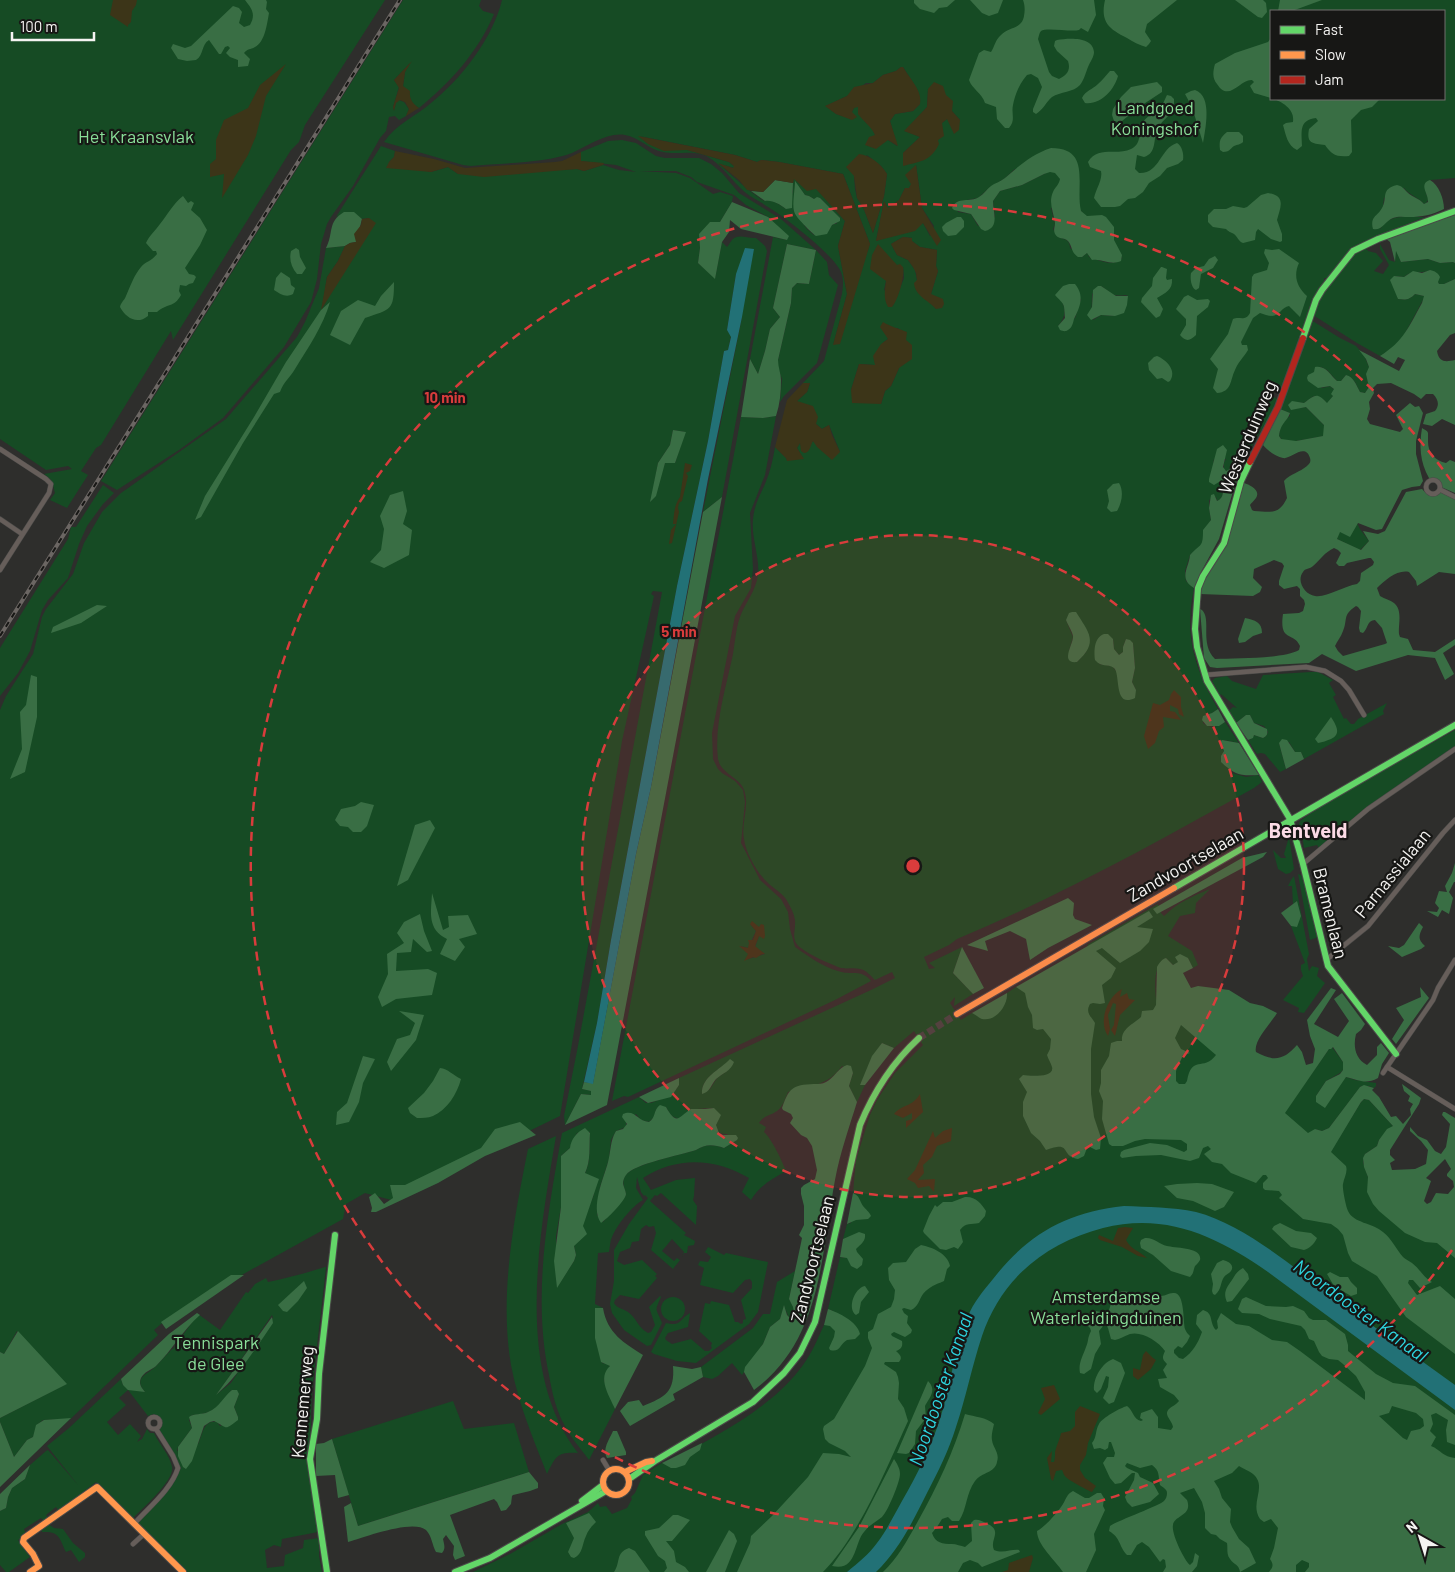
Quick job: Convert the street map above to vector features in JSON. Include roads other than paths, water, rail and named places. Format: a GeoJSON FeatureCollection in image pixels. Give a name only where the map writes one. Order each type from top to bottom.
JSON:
{"type":"FeatureCollection","features":[{"type":"Feature","properties":{"kind":"street","name":"Westerduinweg"},"geometry":{"type":"LineString","coordinates":[[1290,820],[1204,675],[1195,629],[1198,588],[1203,576],[1224,543],[1241,481],[1278,407],[1316,300],[1338,268],[1353,251],[1378,239],[1455,211]]}},
{"type":"Feature","properties":{"kind":"street"},"geometry":{"type":"LineString","coordinates":[[0,449],[51,484],[49,493],[0,570]]}},
{"type":"Feature","properties":{"kind":"street"},"geometry":{"type":"LineString","coordinates":[[1441,490],[1455,497]]}},
{"type":"Feature","properties":{"kind":"street"},"geometry":{"type":"LineString","coordinates":[[0,520],[22,534]]}},
{"type":"Feature","properties":{"kind":"street"},"geometry":{"type":"LineString","coordinates":[[1204,675],[1306,667],[1326,671],[1344,684],[1364,715]]}},
{"type":"Feature","properties":{"kind":"street","name":"Zandvoortselaan"},"geometry":{"type":"LineString","coordinates":[[957,1014],[1455,725]]}},
{"type":"Feature","properties":{"kind":"street"},"geometry":{"type":"LineString","coordinates":[[1304,864],[1368,809],[1455,749]]}},
{"type":"Feature","properties":{"kind":"street","name":"Bramenlaan"},"geometry":{"type":"LineString","coordinates":[[1290,820],[1304,864],[1328,966],[1396,1054]]}},
{"type":"Feature","properties":{"kind":"street","name":"Parnassialaan"},"geometry":{"type":"LineString","coordinates":[[1326,960],[1368,926],[1443,832],[1455,820]]}},
{"type":"Feature","properties":{"kind":"street"},"geometry":{"type":"LineString","coordinates":[[1383,1073],[1433,1000],[1455,960]]}},
{"type":"Feature","properties":{"kind":"street","name":"Zandvoortselaan"},"geometry":{"type":"LineString","coordinates":[[627,1475],[700,1436],[753,1402],[784,1372],[800,1353],[815,1322],[860,1125],[872,1096],[889,1070],[899,1057],[919,1038]]}},
{"type":"Feature","properties":{"kind":"street"},"geometry":{"type":"LineString","coordinates":[[1387,1067],[1455,1109]]}},
{"type":"Feature","properties":{"kind":"street","name":"Kennemerweg"},"geometry":{"type":"LineString","coordinates":[[327,1572],[310,1459],[317,1419],[319,1374],[335,1235]]}},
{"type":"Feature","properties":{"kind":"street"},"geometry":{"type":"LineString","coordinates":[[134,1524],[167,1488],[178,1468],[173,1456],[156,1429]]}},
{"type":"Feature","properties":{"kind":"street"},"geometry":{"type":"LineString","coordinates":[[603,1460],[609,1470]]}},
{"type":"Feature","properties":{"kind":"street"},"geometry":{"type":"LineString","coordinates":[[619,1469],[627,1475],[627,1488],[622,1494],[613,1495],[604,1488],[604,1476],[609,1470],[619,1469]]}},
{"type":"Feature","properties":{"kind":"street"},"geometry":{"type":"LineString","coordinates":[[30,1572],[39,1566],[24,1542],[24,1538],[97,1487],[183,1572]]}},
{"type":"Feature","properties":{"kind":"street"},"geometry":{"type":"LineString","coordinates":[[455,1572],[490,1558],[558,1519],[604,1488]]}},
{"type":"Feature","properties":{"kind":"street"},"geometry":{"type":"LineString","coordinates":[[133,1544],[144,1534]]}},
{"type":"Feature","properties":{"kind":"water"},"geometry":{"type":"Polygon","coordinates":[[[745,248],[754,249],[742,317],[708,479],[651,787],[636,854],[593,1084],[584,1082],[597,1023],[677,586],[708,441],[724,351],[728,350],[731,337],[727,330],[736,274],[745,248]]]}},
{"type":"Feature","properties":{"kind":"water"},"geometry":{"type":"Polygon","coordinates":[[[1124,1206],[1169,1208],[1196,1212],[1232,1226],[1249,1236],[1455,1385],[1455,1410],[1268,1272],[1249,1259],[1210,1238],[1190,1230],[1148,1223],[1103,1228],[1062,1243],[1044,1254],[1013,1281],[1001,1297],[990,1316],[982,1336],[960,1416],[950,1444],[911,1524],[899,1545],[876,1572],[847,1572],[867,1555],[881,1538],[923,1461],[940,1419],[963,1329],[970,1311],[982,1292],[1020,1249],[1050,1228],[1084,1214],[1124,1206]]]}},
{"type":"Feature","properties":{"kind":"tunnel"},"geometry":{"type":"LineString","coordinates":[[919,1038],[957,1014]]}},
{"type":"Feature","properties":{"kind":"railway"},"geometry":{"type":"LineString","coordinates":[[0,636],[400,0]]}},
{"type":"Feature","properties":{"kind":"district","name":"Bentveld"},"geometry":{"type":"Point","coordinates":[1308,830]}},
{"type":"Feature","properties":{"kind":"park label","name":"Landgoed Koningshof"},"geometry":{"type":"Point","coordinates":[1155,117]}},
{"type":"Feature","properties":{"kind":"park label","name":"Het Kraansvlak"},"geometry":{"type":"Point","coordinates":[136,136]}},
{"type":"Feature","properties":{"kind":"park label","name":"Amsterdamse Waterleidingduinen"},"geometry":{"type":"Point","coordinates":[1106,1306]}},
{"type":"Feature","properties":{"kind":"park label","name":"Tennispark de Glee"},"geometry":{"type":"Point","coordinates":[216,1352]}},
{"type":"Feature","properties":{"kind":"water label","name":"Noordooster Kanaal"},"geometry":{"type":"Point","coordinates":[1361,1310]}},
{"type":"Feature","properties":{"kind":"water label","name":"Noordooster Kanaal"},"geometry":{"type":"Point","coordinates":[940,1389]}}]}
